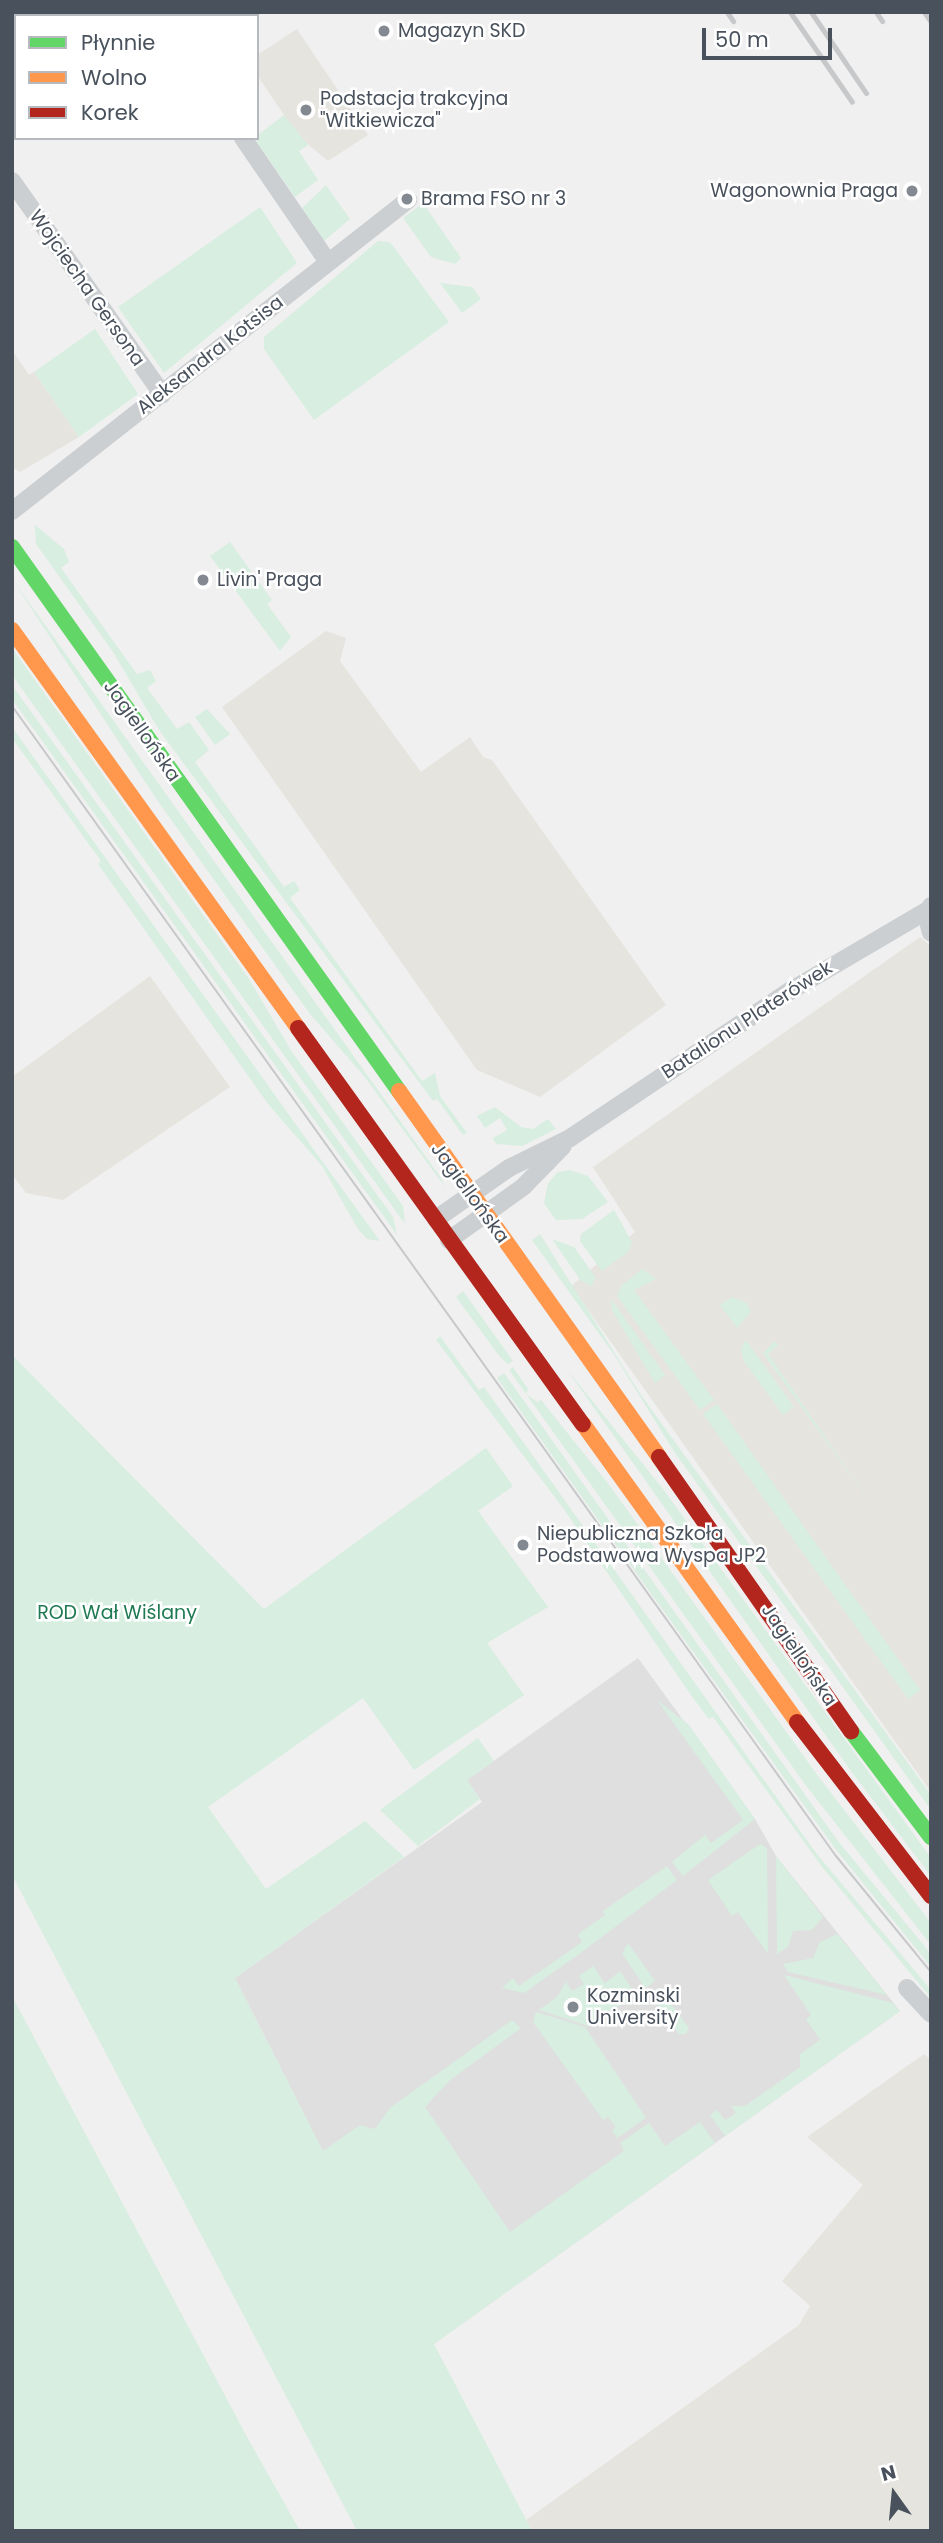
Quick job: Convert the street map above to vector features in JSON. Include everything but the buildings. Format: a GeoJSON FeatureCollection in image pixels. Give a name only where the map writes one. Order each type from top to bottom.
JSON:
{"type":"FeatureCollection","features":[{"type":"Feature","properties":{"kind":"main road","name":"Jagiellońska"},"geometry":{"type":"LineString","coordinates":[[12,547],[878,1772],[931,1838]]}},
{"type":"Feature","properties":{"kind":"main road","name":"Jagiellońska"},"geometry":{"type":"LineString","coordinates":[[12,631],[848,1793],[931,1896]]}},
{"type":"Feature","properties":{"kind":"street"},"geometry":{"type":"LineString","coordinates":[[244,140],[328,262]]}},
{"type":"Feature","properties":{"kind":"street","name":"Wojciecha Gersona"},"geometry":{"type":"LineString","coordinates":[[12,181],[162,394]]}},
{"type":"Feature","properties":{"kind":"street","name":"Aleksandra Kotsisa"},"geometry":{"type":"LineString","coordinates":[[12,511],[408,200]]}},
{"type":"Feature","properties":{"kind":"street","name":"Batalionu Platerówek"},"geometry":{"type":"LineString","coordinates":[[436,1219],[520,1161],[570,1138],[790,991],[930,908],[931,933]]}},
{"type":"Feature","properties":{"kind":"street","name":"Batalionu Platerówek"},"geometry":{"type":"LineString","coordinates":[[449,1240],[523,1187],[570,1138]]}},
{"type":"Feature","properties":{"kind":"street"},"geometry":{"type":"LineString","coordinates":[[907,1988],[931,2014]]}},
{"type":"Feature","properties":{"kind":"shaded area"},"geometry":{"type":"Polygon","coordinates":[[[297,29],[368,135],[328,161],[299,137],[259,78],[259,54],[297,29]]]}},
{"type":"Feature","properties":{"kind":"shaded area"},"geometry":{"type":"Polygon","coordinates":[[[12,350],[29,375],[34,372],[79,437],[20,472],[12,467],[12,350]]]}},
{"type":"Feature","properties":{"kind":"shaded area"},"geometry":{"type":"Polygon","coordinates":[[[326,631],[346,638],[340,661],[421,772],[470,737],[483,757],[492,760],[666,1005],[540,1097],[477,1070],[222,707],[326,631]]]}},
{"type":"Feature","properties":{"kind":"shaded area"},"geometry":{"type":"Polygon","coordinates":[[[920,937],[931,946],[931,1792],[571,1286],[635,1232],[593,1167],[920,937]]]}},
{"type":"Feature","properties":{"kind":"shaded area"},"geometry":{"type":"Polygon","coordinates":[[[150,976],[230,1087],[63,1200],[26,1193],[12,1174],[12,1077],[150,976]]]}},
{"type":"Feature","properties":{"kind":"shaded area","name":"Kozminski University"},"geometry":{"type":"Polygon","coordinates":[[[638,1658],[755,1819],[776,1856],[900,2011],[424,2351],[235,1978],[482,1802],[467,1780],[638,1658]]]}},
{"type":"Feature","properties":{"kind":"shaded area"},"geometry":{"type":"Polygon","coordinates":[[[924,2054],[931,2060],[931,2531],[532,2531],[526,2520],[799,2325],[810,2306],[782,2281],[863,2185],[807,2137],[924,2054]]]}},
{"type":"Feature","properties":{"kind":"green space"},"geometry":{"type":"Polygon","coordinates":[[[284,115],[308,145],[299,151],[318,180],[295,197],[255,140],[259,140],[259,134],[284,115]]]}},
{"type":"Feature","properties":{"kind":"green space"},"geometry":{"type":"Polygon","coordinates":[[[326,185],[350,219],[324,241],[302,208],[326,185]]]}},
{"type":"Feature","properties":{"kind":"green space"},"geometry":{"type":"Polygon","coordinates":[[[423,203],[461,258],[455,264],[431,257],[403,218],[423,203]]]}},
{"type":"Feature","properties":{"kind":"green space"},"geometry":{"type":"Polygon","coordinates":[[[260,207],[297,263],[164,373],[118,307],[260,207]]]}},
{"type":"Feature","properties":{"kind":"green space"},"geometry":{"type":"Polygon","coordinates":[[[378,241],[390,242],[449,322],[314,420],[264,349],[264,337],[378,241]]]}},
{"type":"Feature","properties":{"kind":"green space"},"geometry":{"type":"Polygon","coordinates":[[[440,283],[472,287],[481,299],[462,313],[440,283]]]}},
{"type":"Feature","properties":{"kind":"green space"},"geometry":{"type":"Polygon","coordinates":[[[95,329],[138,394],[79,437],[34,372],[95,329]]]}},
{"type":"Feature","properties":{"kind":"green space"},"geometry":{"type":"Polygon","coordinates":[[[35,525],[64,549],[69,562],[61,568],[137,674],[150,670],[156,681],[147,688],[177,729],[189,722],[209,750],[195,762],[284,887],[294,881],[300,890],[290,898],[422,1081],[435,1073],[440,1096],[467,1133],[463,1135],[437,1099],[433,1101],[159,730],[113,652],[36,544],[35,525]]]}},
{"type":"Feature","properties":{"kind":"green space"},"geometry":{"type":"Polygon","coordinates":[[[230,542],[272,600],[267,604],[291,637],[280,651],[210,556],[230,542]]]}},
{"type":"Feature","properties":{"kind":"green space"},"geometry":{"type":"Polygon","coordinates":[[[12,579],[445,1187],[364,1076],[310,1014],[157,800],[12,579]]]}},
{"type":"Feature","properties":{"kind":"green space"},"geometry":{"type":"Polygon","coordinates":[[[12,648],[249,979],[292,1052],[403,1206],[405,1224],[12,675],[12,648]]]}},
{"type":"Feature","properties":{"kind":"green space"},"geometry":{"type":"Polygon","coordinates":[[[12,685],[393,1217],[397,1235],[12,699],[12,685]]]}},
{"type":"Feature","properties":{"kind":"green space"},"geometry":{"type":"Polygon","coordinates":[[[207,709],[230,734],[215,745],[195,717],[207,709]]]}},
{"type":"Feature","properties":{"kind":"green space"},"geometry":{"type":"Polygon","coordinates":[[[12,727],[380,1241],[367,1239],[358,1229],[322,1166],[268,1104],[98,864],[101,861],[12,738],[12,727]]]}},
{"type":"Feature","properties":{"kind":"green space"},"geometry":{"type":"Polygon","coordinates":[[[495,1107],[521,1127],[533,1129],[548,1119],[556,1129],[522,1146],[496,1144],[493,1138],[507,1130],[500,1118],[485,1128],[477,1116],[495,1107]]]}},
{"type":"Feature","properties":{"kind":"green space"},"geometry":{"type":"Polygon","coordinates":[[[570,1170],[588,1176],[608,1202],[582,1219],[556,1220],[544,1203],[548,1183],[558,1172],[570,1170]]]}},
{"type":"Feature","properties":{"kind":"green space"},"geometry":{"type":"Polygon","coordinates":[[[614,1210],[632,1242],[629,1251],[602,1271],[580,1241],[581,1234],[614,1210]]]}},
{"type":"Feature","properties":{"kind":"green space"},"geometry":{"type":"Polygon","coordinates":[[[540,1234],[641,1395],[931,1795],[931,1810],[673,1450],[615,1356],[532,1240],[540,1234]]]}},
{"type":"Feature","properties":{"kind":"green space"},"geometry":{"type":"Polygon","coordinates":[[[552,1239],[574,1247],[596,1278],[591,1286],[581,1281],[552,1239]]]}},
{"type":"Feature","properties":{"kind":"green space"},"geometry":{"type":"Polygon","coordinates":[[[642,1269],[656,1279],[634,1290],[714,1400],[700,1410],[617,1296],[621,1286],[642,1269]]]}},
{"type":"Feature","properties":{"kind":"green space"},"geometry":{"type":"Polygon","coordinates":[[[463,1291],[513,1361],[508,1364],[500,1357],[456,1297],[463,1291]]]}},
{"type":"Feature","properties":{"kind":"green space"},"geometry":{"type":"Polygon","coordinates":[[[732,1297],[747,1303],[751,1312],[737,1328],[720,1305],[732,1297]]]}},
{"type":"Feature","properties":{"kind":"green space"},"geometry":{"type":"Polygon","coordinates":[[[611,1299],[665,1375],[655,1383],[612,1310],[611,1299]]]}},
{"type":"Feature","properties":{"kind":"green space"},"geometry":{"type":"Polygon","coordinates":[[[440,1336],[479,1390],[484,1387],[816,1853],[931,1990],[931,1998],[823,1868],[713,1717],[709,1719],[693,1698],[563,1508],[436,1340],[440,1336]]]}},
{"type":"Feature","properties":{"kind":"green space"},"geometry":{"type":"Polygon","coordinates":[[[746,1340],[794,1407],[783,1415],[744,1361],[741,1350],[746,1340]]]}},
{"type":"Feature","properties":{"kind":"green space"},"geometry":{"type":"Polygon","coordinates":[[[775,1341],[778,1345],[768,1354],[874,1508],[763,1353],[775,1341]]]}},
{"type":"Feature","properties":{"kind":"green space","name":"ROD Wał Wiślany"},"geometry":{"type":"Polygon","coordinates":[[[12,1355],[264,1609],[486,1448],[513,1486],[478,1511],[548,1607],[487,1643],[524,1695],[414,1770],[363,1698],[208,1807],[266,1889],[365,1821],[404,1857],[235,1978],[323,2151],[360,2125],[375,2129],[390,2108],[512,2020],[521,2028],[449,2081],[425,2107],[510,2232],[624,2151],[620,2143],[649,2123],[665,2146],[700,2122],[715,2143],[434,2344],[532,2531],[357,2531],[12,1875],[12,1355]]]}},
{"type":"Feature","properties":{"kind":"green space"},"geometry":{"type":"Polygon","coordinates":[[[513,1367],[528,1389],[526,1394],[509,1370],[513,1367]]]}},
{"type":"Feature","properties":{"kind":"green space"},"geometry":{"type":"Polygon","coordinates":[[[566,1368],[663,1489],[931,1858],[931,1876],[851,1771],[566,1368]]]}},
{"type":"Feature","properties":{"kind":"green space"},"geometry":{"type":"Polygon","coordinates":[[[504,1373],[838,1841],[931,1954],[931,1967],[837,1851],[647,1588],[497,1378],[504,1373]]]}},
{"type":"Feature","properties":{"kind":"green space"},"geometry":{"type":"Polygon","coordinates":[[[526,1394],[537,1402],[541,1400],[610,1486],[818,1776],[931,1923],[931,1945],[807,1787],[526,1394]]]}},
{"type":"Feature","properties":{"kind":"green space"},"geometry":{"type":"Polygon","coordinates":[[[717,1404],[920,1690],[908,1699],[703,1414],[717,1404]]]}},
{"type":"Feature","properties":{"kind":"green space"},"geometry":{"type":"Polygon","coordinates":[[[657,1700],[689,1725],[755,1819],[683,1876],[672,1862],[705,1835],[711,1843],[743,1820],[657,1700]]]}},
{"type":"Feature","properties":{"kind":"green space"},"geometry":{"type":"Polygon","coordinates":[[[478,1738],[494,1761],[467,1780],[480,1799],[418,1846],[380,1810],[478,1738]]]}},
{"type":"Feature","properties":{"kind":"green space"},"geometry":{"type":"Polygon","coordinates":[[[760,1844],[767,1848],[768,1954],[738,1912],[732,1916],[708,1880],[760,1844]]]}},
{"type":"Feature","properties":{"kind":"green space"},"geometry":{"type":"Polygon","coordinates":[[[776,1856],[823,1917],[812,1930],[793,1931],[788,1947],[777,1954],[776,1856]]]}},
{"type":"Feature","properties":{"kind":"green space"},"geometry":{"type":"Polygon","coordinates":[[[667,1866],[677,1880],[582,1952],[524,1993],[502,1988],[513,1978],[519,1986],[582,1942],[578,1934],[605,1915],[603,1911],[667,1866]]]}},
{"type":"Feature","properties":{"kind":"green space"},"geometry":{"type":"Polygon","coordinates":[[[837,1934],[887,1995],[788,1972],[783,1964],[813,1958],[820,1942],[837,1934]]]}},
{"type":"Feature","properties":{"kind":"green space"},"geometry":{"type":"Polygon","coordinates":[[[628,1943],[655,1981],[645,1988],[622,1953],[628,1943]]]}},
{"type":"Feature","properties":{"kind":"green space"},"geometry":{"type":"Polygon","coordinates":[[[593,1966],[605,1983],[620,1971],[636,1995],[588,2026],[539,2010],[557,1997],[566,1982],[572,1991],[584,1984],[579,1976],[593,1966]]]}},
{"type":"Feature","properties":{"kind":"green space"},"geometry":{"type":"Polygon","coordinates":[[[784,1975],[893,2003],[900,2011],[725,2136],[710,2115],[717,2110],[725,2120],[736,2113],[731,2106],[745,2106],[800,2067],[800,2054],[820,2040],[806,2019],[811,2015],[784,1975]]]}},
{"type":"Feature","properties":{"kind":"green space"},"geometry":{"type":"Polygon","coordinates":[[[659,1988],[689,2028],[686,2034],[679,2034],[650,1994],[659,1988]]]}},
{"type":"Feature","properties":{"kind":"green space"},"geometry":{"type":"Polygon","coordinates":[[[12,1996],[246,2435],[300,2531],[12,2531],[12,1996]]]}},
{"type":"Feature","properties":{"kind":"green space"},"geometry":{"type":"Polygon","coordinates":[[[536,2012],[585,2027],[646,2118],[617,2138],[612,2130],[616,2127],[608,2117],[603,2120],[533,2022],[536,2012]]]}},
{"type":"Feature","properties":{"kind":"tram line"},"geometry":{"type":"LineString","coordinates":[[12,706],[836,1856],[931,1972]]}},
{"type":"Feature","properties":{"kind":"railway"},"geometry":{"type":"LineString","coordinates":[[727,12],[733,21]]}},
{"type":"Feature","properties":{"kind":"railway"},"geometry":{"type":"LineString","coordinates":[[790,12],[852,102]]}},
{"type":"Feature","properties":{"kind":"railway"},"geometry":{"type":"LineString","coordinates":[[811,12],[866,93]]}},
{"type":"Feature","properties":{"kind":"railway"},"geometry":{"type":"LineString","coordinates":[[876,12],[882,21]]}},
{"type":"Feature","properties":{"kind":"railway"},"geometry":{"type":"LineString","coordinates":[[924,12],[931,22]]}},
{"type":"Feature","properties":{"kind":"traffic: fast"},"geometry":{"type":"LineString","coordinates":[[12,547],[399,1091]]}},
{"type":"Feature","properties":{"kind":"traffic: fast"},"geometry":{"type":"LineString","coordinates":[[851,1731],[931,1837]]}},
{"type":"Feature","properties":{"kind":"traffic: slow"},"geometry":{"type":"LineString","coordinates":[[12,630],[298,1028]]}},
{"type":"Feature","properties":{"kind":"traffic: slow"},"geometry":{"type":"LineString","coordinates":[[399,1091],[659,1457]]}},
{"type":"Feature","properties":{"kind":"traffic: slow"},"geometry":{"type":"LineString","coordinates":[[583,1424],[797,1722]]}},
{"type":"Feature","properties":{"kind":"traffic: jam"},"geometry":{"type":"LineString","coordinates":[[298,1028],[583,1424]]}},
{"type":"Feature","properties":{"kind":"traffic: jam"},"geometry":{"type":"LineString","coordinates":[[659,1457],[851,1731]]}},
{"type":"Feature","properties":{"kind":"traffic: jam"},"geometry":{"type":"LineString","coordinates":[[797,1722],[931,1896]]}},
{"type":"Feature","properties":{"kind":"place","name":"Magazyn SKD"},"geometry":{"type":"Point","coordinates":[384,31]}},
{"type":"Feature","properties":{"kind":"place","name":"Podstacja trakcyjna \"Witkiewicza\""},"geometry":{"type":"Point","coordinates":[306,110]}},
{"type":"Feature","properties":{"kind":"place","name":"Wagonownia Praga"},"geometry":{"type":"Point","coordinates":[912,191]}},
{"type":"Feature","properties":{"kind":"place","name":"Brama FSO nr 3"},"geometry":{"type":"Point","coordinates":[407,199]}},
{"type":"Feature","properties":{"kind":"place","name":"Livin' Praga"},"geometry":{"type":"Point","coordinates":[203,580]}},
{"type":"Feature","properties":{"kind":"place","name":"Niepubliczna Szkoła Podstawowa Wyspa JP2"},"geometry":{"type":"Point","coordinates":[523,1545]}},
{"type":"Feature","properties":{"kind":"place","name":"Kozminski University"},"geometry":{"type":"Point","coordinates":[573,2007]}}]}
